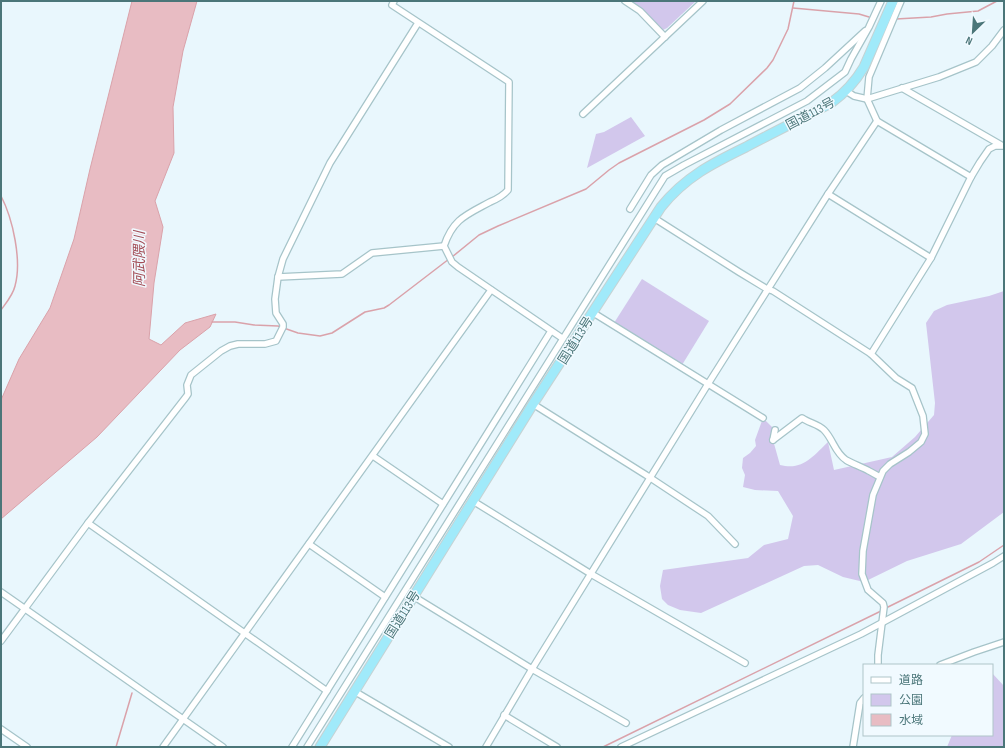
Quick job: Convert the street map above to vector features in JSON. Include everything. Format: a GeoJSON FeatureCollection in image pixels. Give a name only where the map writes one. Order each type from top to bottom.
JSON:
{"type":"FeatureCollection","features":[{"type":"Feature","properties":{"kind":"highway","name":"国道113号"},"geometry":{"type":"LineString","coordinates":[[320,747],[533,404],[668,198],[694,175],[716,162],[831,103],[846,91],[864,67],[893,1]]}},
{"type":"Feature","properties":{"kind":"street"},"geometry":{"type":"LineString","coordinates":[[394,1],[392,5],[509,82],[508,190],[501,197],[468,214],[456,223],[451,228],[444,246],[452,262],[562,338]]}},
{"type":"Feature","properties":{"kind":"street"},"geometry":{"type":"LineString","coordinates":[[625,1],[640,11],[665,37]]}},
{"type":"Feature","properties":{"kind":"street"},"geometry":{"type":"LineString","coordinates":[[583,114],[703,1]]}},
{"type":"Feature","properties":{"kind":"street"},"geometry":{"type":"LineString","coordinates":[[307,747],[562,338],[665,176],[807,101],[845,72],[881,1]]}},
{"type":"Feature","properties":{"kind":"street"},"geometry":{"type":"LineString","coordinates":[[901,1],[869,77],[867,99],[877,121],[971,177]]}},
{"type":"Feature","properties":{"kind":"street"},"geometry":{"type":"LineString","coordinates":[[1,641],[88,523],[186,397],[188,394],[187,385],[192,375],[221,350],[230,346],[238,344],[265,344],[276,341],[283,327],[283,324],[276,312],[276,299],[278,277],[283,259],[330,163],[418,23]]}},
{"type":"Feature","properties":{"kind":"street"},"geometry":{"type":"LineString","coordinates":[[630,209],[651,175],[662,165],[721,130],[800,88],[825,68],[869,27]]}},
{"type":"Feature","properties":{"kind":"street"},"geometry":{"type":"LineString","coordinates":[[846,91],[854,96],[867,99],[939,77],[976,62],[992,46],[1004,30]]}},
{"type":"Feature","properties":{"kind":"street"},"geometry":{"type":"LineString","coordinates":[[902,88],[1003,146]]}},
{"type":"Feature","properties":{"kind":"street"},"geometry":{"type":"LineString","coordinates":[[486,747],[532,669],[767,289],[877,121]]}},
{"type":"Feature","properties":{"kind":"street"},"geometry":{"type":"LineString","coordinates":[[871,354],[930,258],[971,177],[989,149],[995,146],[1003,146]]}},
{"type":"Feature","properties":{"kind":"street"},"geometry":{"type":"LineString","coordinates":[[828,194],[930,258]]}},
{"type":"Feature","properties":{"kind":"street"},"geometry":{"type":"LineString","coordinates":[[654,218],[767,289],[773,291],[871,354],[896,378],[912,388],[923,416],[925,434],[920,442],[909,452],[890,464],[883,471],[873,494],[861,567],[863,580],[868,590],[883,603],[884,607],[881,624],[878,664]]}},
{"type":"Feature","properties":{"kind":"street"},"geometry":{"type":"LineString","coordinates":[[278,277],[342,274],[372,253],[444,246]]}},
{"type":"Feature","properties":{"kind":"street"},"geometry":{"type":"LineString","coordinates":[[163,747],[491,290]]}},
{"type":"Feature","properties":{"kind":"street"},"geometry":{"type":"LineString","coordinates":[[592,312],[763,418]]}},
{"type":"Feature","properties":{"kind":"street"},"geometry":{"type":"LineString","coordinates":[[292,747],[551,331]]}},
{"type":"Feature","properties":{"kind":"street"},"geometry":{"type":"LineString","coordinates":[[533,404],[708,516],[735,544]]}},
{"type":"Feature","properties":{"kind":"street"},"geometry":{"type":"LineString","coordinates":[[775,430],[773,440],[802,418],[808,423],[818,425],[829,436],[846,460],[870,471],[880,478]]}},
{"type":"Feature","properties":{"kind":"street"},"geometry":{"type":"LineString","coordinates":[[372,456],[443,504]]}},
{"type":"Feature","properties":{"kind":"street"},"geometry":{"type":"LineString","coordinates":[[473,500],[591,574],[745,663]]}},
{"type":"Feature","properties":{"kind":"street"},"geometry":{"type":"LineString","coordinates":[[88,523],[327,691]]}},
{"type":"Feature","properties":{"kind":"street"},"geometry":{"type":"LineString","coordinates":[[309,544],[385,597]]}},
{"type":"Feature","properties":{"kind":"street"},"geometry":{"type":"LineString","coordinates":[[622,747],[881,624],[1004,556]]}},
{"type":"Feature","properties":{"kind":"street"},"geometry":{"type":"LineString","coordinates":[[1,592],[223,747]]}},
{"type":"Feature","properties":{"kind":"street"},"geometry":{"type":"LineString","coordinates":[[413,596],[532,669],[626,723]]}},
{"type":"Feature","properties":{"kind":"street"},"geometry":{"type":"LineString","coordinates":[[943,664],[1004,642]]}},
{"type":"Feature","properties":{"kind":"street"},"geometry":{"type":"LineString","coordinates":[[354,691],[449,747]]}},
{"type":"Feature","properties":{"kind":"street"},"geometry":{"type":"LineString","coordinates":[[853,747],[860,704],[863,700]]}},
{"type":"Feature","properties":{"kind":"street"},"geometry":{"type":"LineString","coordinates":[[504,715],[557,747]]}},
{"type":"Feature","properties":{"kind":"street"},"geometry":{"type":"LineString","coordinates":[[1,729],[27,747]]}},
{"type":"Feature","properties":{"kind":"green space"},"geometry":{"type":"Polygon","coordinates":[[[631,1],[696,1],[667,28],[661,31],[631,1]]]}},
{"type":"Feature","properties":{"kind":"green space"},"geometry":{"type":"Polygon","coordinates":[[[631,117],[645,136],[587,168],[596,134],[604,132],[631,117]]]}},
{"type":"Feature","properties":{"kind":"green space"},"geometry":{"type":"Polygon","coordinates":[[[642,279],[709,321],[682,365],[614,323],[642,279]]]}},
{"type":"Feature","properties":{"kind":"green space"},"geometry":{"type":"Polygon","coordinates":[[[1004,291],[1004,512],[961,544],[907,561],[864,582],[843,577],[818,565],[804,566],[701,613],[680,610],[668,605],[662,599],[660,586],[663,570],[748,558],[764,545],[788,539],[793,516],[778,491],[755,490],[743,487],[745,475],[742,468],[743,458],[756,446],[755,440],[763,418],[775,430],[773,440],[780,465],[795,466],[801,464],[812,457],[828,442],[834,470],[892,457],[915,437],[934,415],[935,403],[926,323],[934,311],[947,305],[989,296],[1004,291]]]}},
{"type":"Feature","properties":{"kind":"green space"},"geometry":{"type":"Polygon","coordinates":[[[993,674],[1004,686],[1004,747],[947,747],[952,736],[993,736],[993,674]]]}},
{"type":"Feature","properties":{"kind":"water","name":"阿武隈川"},"geometry":{"type":"Polygon","coordinates":[[[132,1],[197,1],[183,51],[173,107],[174,153],[155,201],[163,227],[154,283],[149,339],[161,345],[185,323],[216,314],[210,327],[180,350],[97,437],[1,519],[1,400],[19,359],[50,308],[74,239],[132,1]]]}},
{"type":"Feature","properties":{"kind":"waterway"},"geometry":{"type":"LineString","coordinates":[[452,257],[479,235],[586,189],[619,163],[704,120],[730,104],[767,68],[773,60],[788,29],[794,1]]}},
{"type":"Feature","properties":{"kind":"waterway"},"geometry":{"type":"LineString","coordinates":[[896,19],[931,17],[978,11],[997,1]]}},
{"type":"Feature","properties":{"kind":"waterway"},"geometry":{"type":"LineString","coordinates":[[793,8],[859,14],[869,17]]}},
{"type":"Feature","properties":{"kind":"waterway"},"geometry":{"type":"LineString","coordinates":[[1,196],[13,228],[17,253],[17,276],[14,289],[1,310]]}},
{"type":"Feature","properties":{"kind":"waterway"},"geometry":{"type":"LineString","coordinates":[[212,322],[235,322],[254,325],[278,326],[298,333],[320,336],[332,333],[365,312],[384,308],[389,305],[449,259]]}},
{"type":"Feature","properties":{"kind":"waterway"},"geometry":{"type":"LineString","coordinates":[[886,608],[979,562],[1004,545]]}},
{"type":"Feature","properties":{"kind":"waterway"},"geometry":{"type":"LineString","coordinates":[[603,747],[881,611]]}},
{"type":"Feature","properties":{"kind":"waterway"},"geometry":{"type":"LineString","coordinates":[[116,747],[132,693]]}}]}
